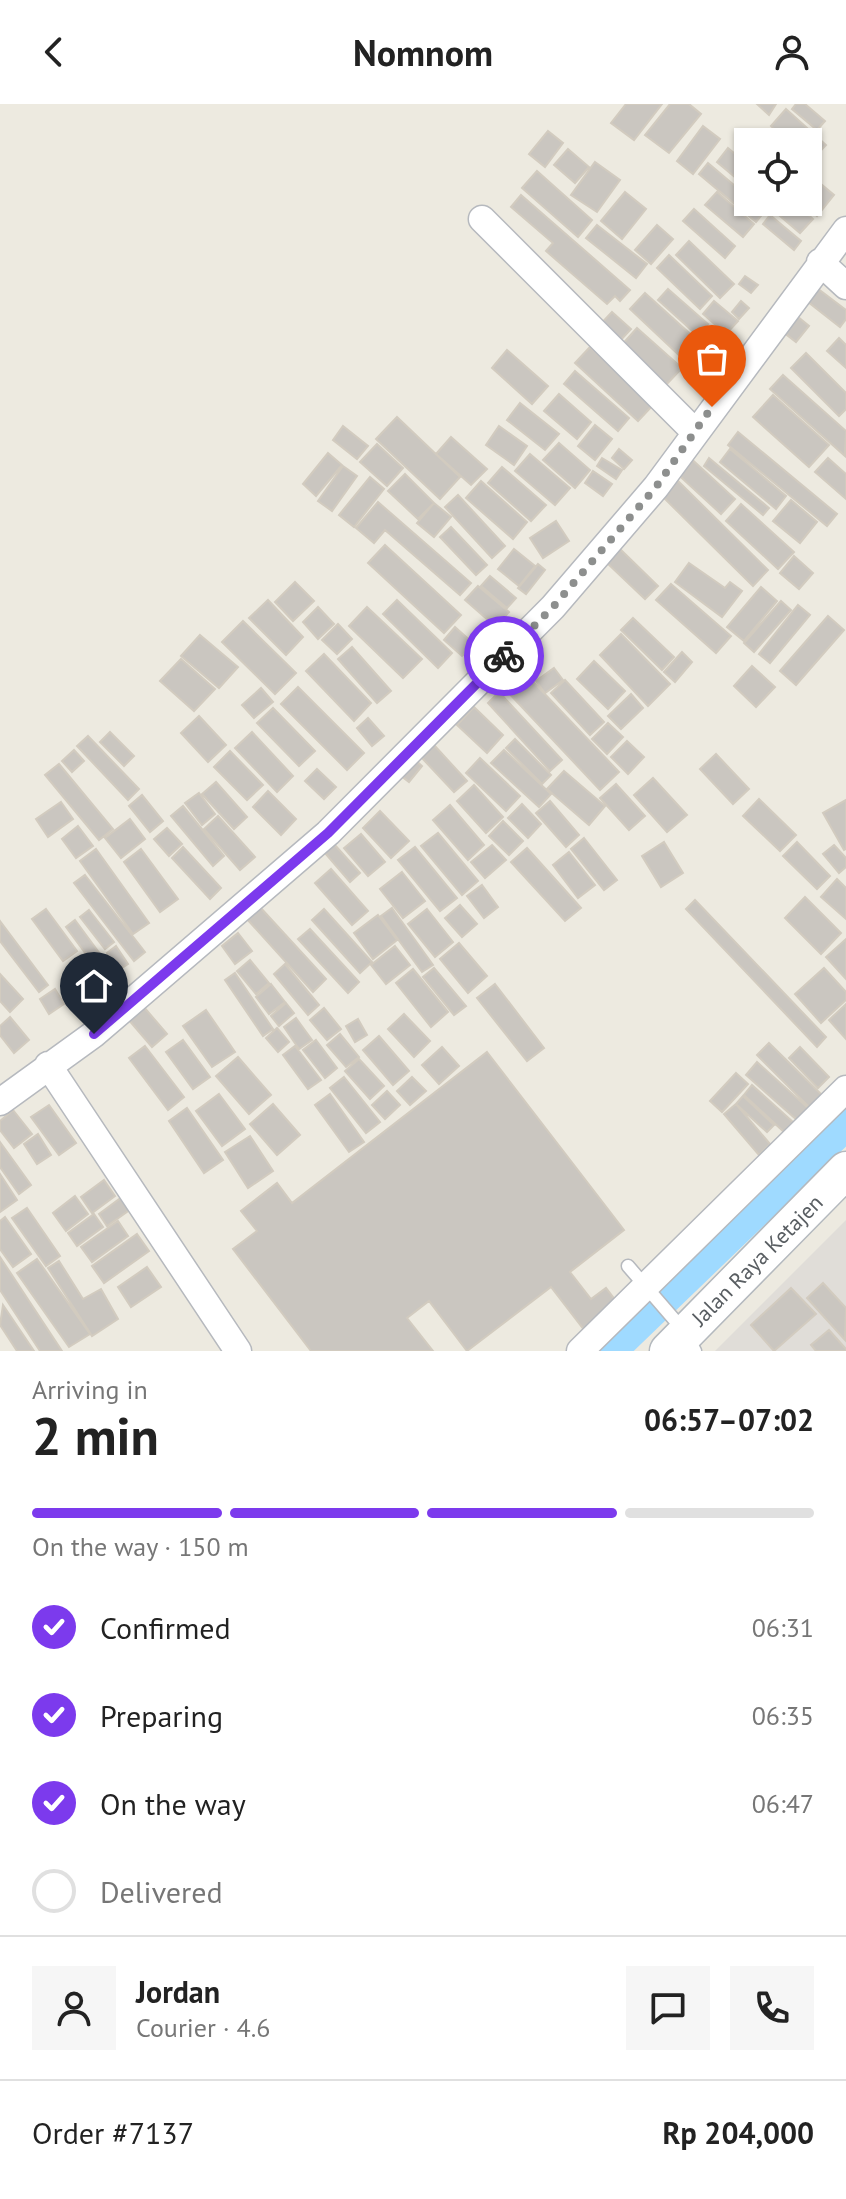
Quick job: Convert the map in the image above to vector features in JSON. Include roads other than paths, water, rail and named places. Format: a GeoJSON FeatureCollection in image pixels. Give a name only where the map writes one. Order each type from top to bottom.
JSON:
{"type":"FeatureCollection","features":[{"type":"Feature","properties":{"kind":"street"},"geometry":{"type":"LineString","coordinates":[[482,219],[694,431]]}},
{"type":"Feature","properties":{"kind":"street"},"geometry":{"type":"LineString","coordinates":[[0,1102],[94,1034],[328,833],[553,607],[656,487],[694,431],[846,230]]}},
{"type":"Feature","properties":{"kind":"street"},"geometry":{"type":"LineString","coordinates":[[820,262],[846,286]]}},
{"type":"Feature","properties":{"kind":"street"},"geometry":{"type":"LineString","coordinates":[[48,1065],[238,1351]]}},
{"type":"Feature","properties":{"kind":"street"},"geometry":{"type":"LineString","coordinates":[[580,1351],[641,1281],[846,1089]]}},
{"type":"Feature","properties":{"kind":"street","name":"Jalan Raya Ketajen"},"geometry":{"type":"LineString","coordinates":[[680,1338],[846,1170]]}},
{"type":"Feature","properties":{"kind":"lane"},"geometry":{"type":"LineString","coordinates":[[641,1281],[680,1338]]}},
{"type":"Feature","properties":{"kind":"waterway"},"geometry":{"type":"LineString","coordinates":[[602,1351],[846,1116]]}}]}
